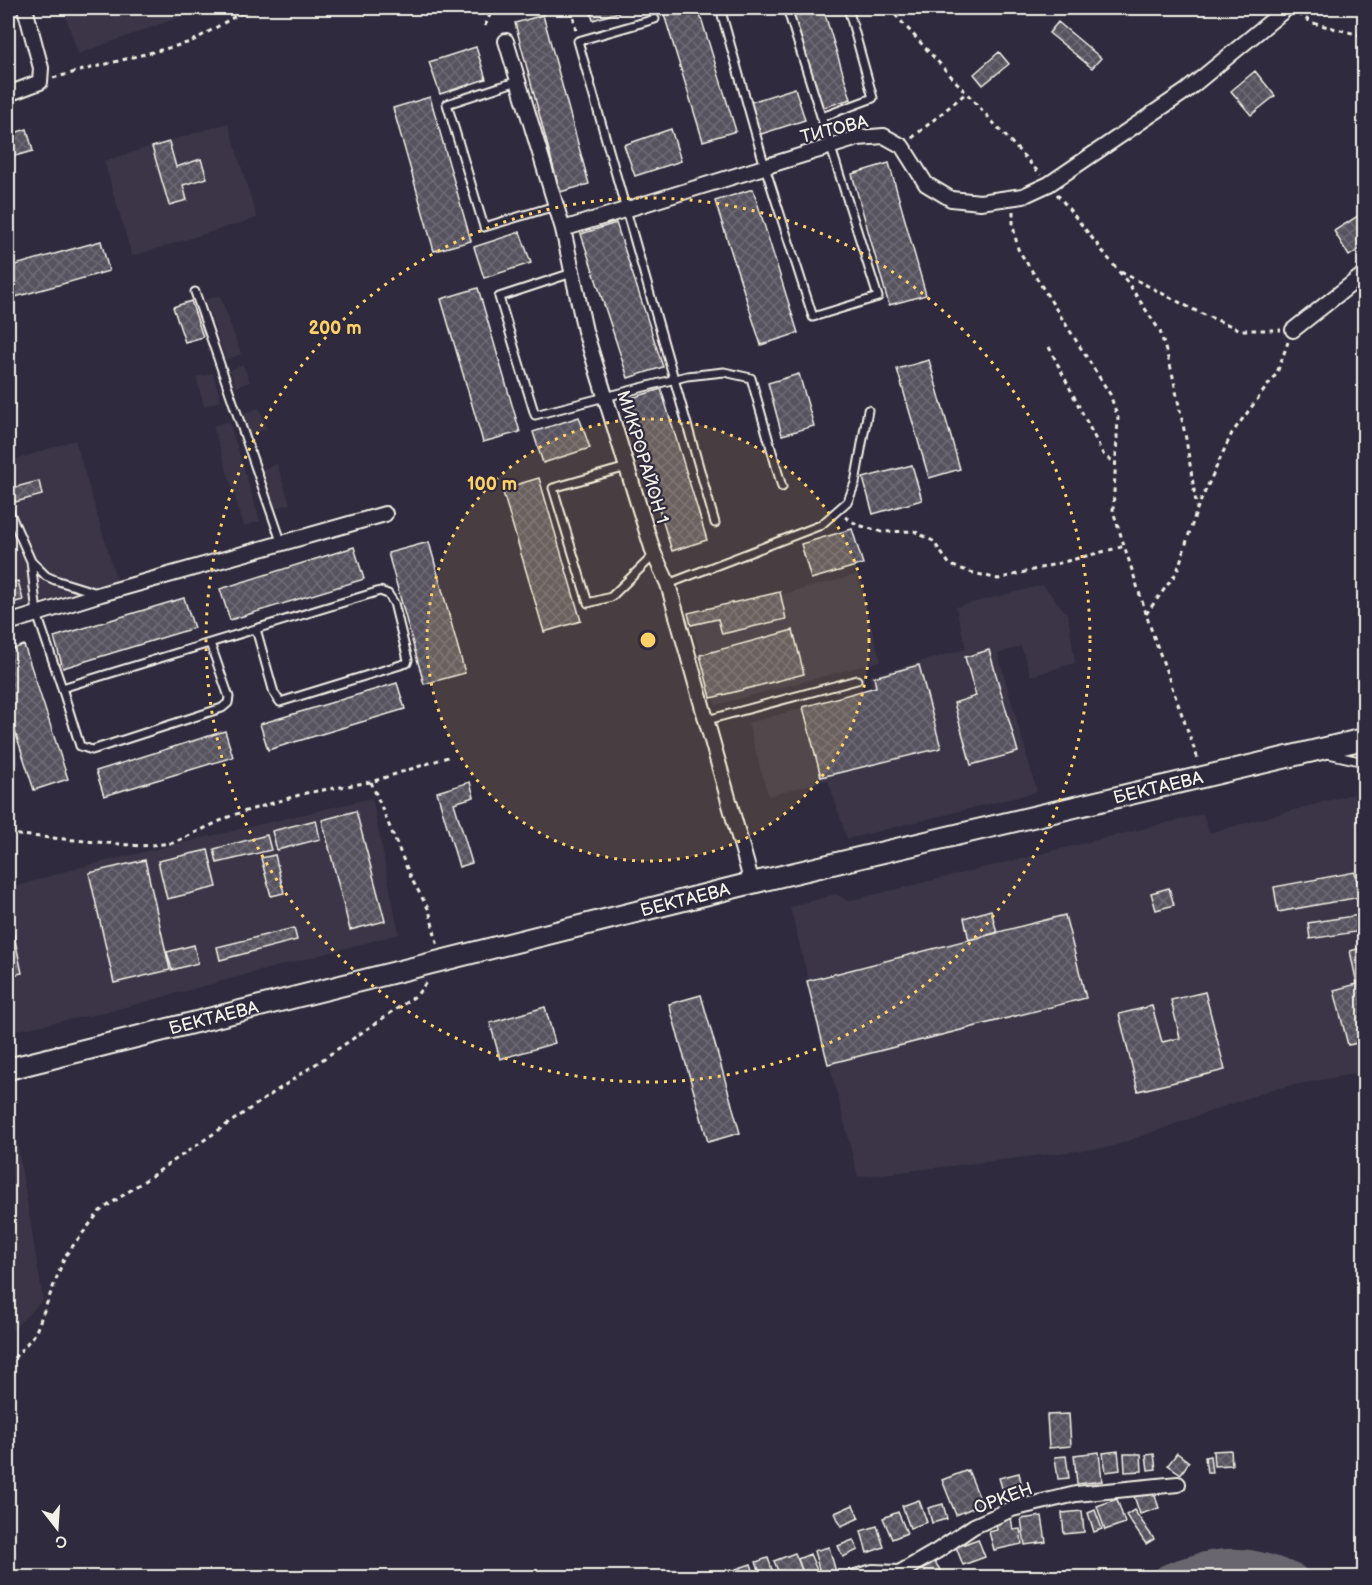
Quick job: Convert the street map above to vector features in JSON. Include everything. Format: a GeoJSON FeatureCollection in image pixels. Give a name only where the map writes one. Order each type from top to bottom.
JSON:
{"type":"FeatureCollection","features":[{"type":"Feature","properties":{"kind":"street"},"geometry":{"type":"LineString","coordinates":[[8,94],[40,82],[41,68],[25,8]]}},
{"type":"Feature","properties":{"kind":"street"},"geometry":{"type":"LineString","coordinates":[[903,146],[926,184],[951,199],[980,202],[1023,195],[1049,184],[1186,91],[1287,8]]}},
{"type":"Feature","properties":{"kind":"street","name":"МИКРОРАЙОН 1"},"geometry":{"type":"LineString","coordinates":[[506,41],[562,229],[585,331],[654,554],[668,584],[752,883]]}},
{"type":"Feature","properties":{"kind":"street","name":"ТИТОВА"},"geometry":{"type":"LineString","coordinates":[[562,229],[858,138],[884,136],[903,146]]}},
{"type":"Feature","properties":{"kind":"street"},"geometry":{"type":"LineString","coordinates":[[1293,330],[1365,274]]}},
{"type":"Feature","properties":{"kind":"street"},"geometry":{"type":"LineString","coordinates":[[8,623],[101,594],[385,514]]}},
{"type":"Feature","properties":{"kind":"street","name":"БЕКТАЕВА"},"geometry":{"type":"LineString","coordinates":[[8,1069],[752,883],[1365,739]]}},
{"type":"Feature","properties":{"kind":"street","name":"ОРКЕН"},"geometry":{"type":"LineString","coordinates":[[852,1578],[873,1572],[899,1575],[974,1526],[1012,1509],[1076,1494],[1178,1484]]}},
{"type":"Feature","properties":{"kind":"lane"},"geometry":{"type":"LineString","coordinates":[[720,8],[765,167],[813,317],[878,297],[787,8]]}},
{"type":"Feature","properties":{"kind":"lane"},"geometry":{"type":"LineString","coordinates":[[822,117],[873,98],[848,8]]}},
{"type":"Feature","properties":{"kind":"lane"},"geometry":{"type":"LineString","coordinates":[[655,19],[578,41],[715,523]]}},
{"type":"Feature","properties":{"kind":"lane"},"geometry":{"type":"LineString","coordinates":[[518,81],[447,104],[484,227],[555,206]]}},
{"type":"Feature","properties":{"kind":"lane"},"geometry":{"type":"LineString","coordinates":[[572,273],[499,297],[535,415],[674,380],[724,372],[751,378],[782,487]]}},
{"type":"Feature","properties":{"kind":"lane"},"geometry":{"type":"LineString","coordinates":[[195,292],[282,544]]}},
{"type":"Feature","properties":{"kind":"lane"},"geometry":{"type":"LineString","coordinates":[[668,584],[822,525],[848,501],[855,483],[867,410]]}},
{"type":"Feature","properties":{"kind":"lane"},"geometry":{"type":"LineString","coordinates":[[627,467],[553,488],[588,603],[611,597],[654,554]]}},
{"type":"Feature","properties":{"kind":"lane"},"geometry":{"type":"LineString","coordinates":[[8,509],[31,561],[37,614],[80,746],[92,750],[222,708],[228,703],[229,696],[210,644]]}},
{"type":"Feature","properties":{"kind":"lane"},"geometry":{"type":"LineString","coordinates":[[31,561],[46,576],[101,594]]}},
{"type":"Feature","properties":{"kind":"lane"},"geometry":{"type":"LineString","coordinates":[[62,688],[380,591],[388,594],[394,603],[408,660],[407,663],[279,702],[274,693],[256,629]]}},
{"type":"Feature","properties":{"kind":"lane"},"geometry":{"type":"LineString","coordinates":[[707,720],[857,680]]}},
{"type":"Feature","properties":{"kind":"lane"},"geometry":{"type":"LineString","coordinates":[[1316,752],[1365,762]]}},
{"type":"Feature","properties":{"kind":"path"},"geometry":{"type":"LineString","coordinates":[[40,82],[191,42],[239,14],[260,8]]}},
{"type":"Feature","properties":{"kind":"path"},"geometry":{"type":"LineString","coordinates":[[485,27],[493,8]]}},
{"type":"Feature","properties":{"kind":"path"},"geometry":{"type":"LineString","coordinates":[[572,8],[578,41]]}},
{"type":"Feature","properties":{"kind":"path"},"geometry":{"type":"LineString","coordinates":[[889,8],[1049,184],[1117,270],[1160,331],[1172,372],[1186,439],[1197,509]]}},
{"type":"Feature","properties":{"kind":"path"},"geometry":{"type":"LineString","coordinates":[[1287,8],[1313,22],[1365,36]]}},
{"type":"Feature","properties":{"kind":"path"},"geometry":{"type":"LineString","coordinates":[[903,146],[966,93]]}},
{"type":"Feature","properties":{"kind":"path"},"geometry":{"type":"LineString","coordinates":[[1012,197],[1013,226],[1018,249],[1110,394],[1118,418],[1113,511],[1146,614],[1204,777]]}},
{"type":"Feature","properties":{"kind":"path"},"geometry":{"type":"LineString","coordinates":[[1117,270],[1200,313],[1241,330],[1293,330],[1277,373],[1232,433],[1197,509],[1177,572],[1146,614]]}},
{"type":"Feature","properties":{"kind":"path"},"geometry":{"type":"LineString","coordinates":[[1049,348],[1103,453],[1115,464]]}},
{"type":"Feature","properties":{"kind":"path"},"geometry":{"type":"LineString","coordinates":[[836,512],[858,525],[882,532],[914,531],[933,542],[950,565],[998,579],[1125,546]]}},
{"type":"Feature","properties":{"kind":"path"},"geometry":{"type":"LineString","coordinates":[[8,834],[141,846],[173,843],[233,815],[306,793],[371,782],[451,756]]}},
{"type":"Feature","properties":{"kind":"path"},"geometry":{"type":"LineString","coordinates":[[8,1365],[35,1334],[65,1256],[100,1210],[417,995],[441,961],[429,910],[411,878],[371,782]]}},
{"type":"Feature","properties":{"kind":"shaded area"},"geometry":{"type":"Polygon","coordinates":[[[63,8],[205,8],[78,54],[63,8]]]}},
{"type":"Feature","properties":{"kind":"shaded area"},"geometry":{"type":"Polygon","coordinates":[[[228,123],[257,218],[132,256],[104,161],[228,123]]]}},
{"type":"Feature","properties":{"kind":"shaded area"},"geometry":{"type":"Polygon","coordinates":[[[220,295],[241,354],[226,360],[205,300],[220,295]]]}},
{"type":"Feature","properties":{"kind":"shaded area"},"geometry":{"type":"Polygon","coordinates":[[[243,365],[250,382],[236,387],[230,370],[243,365]]]}},
{"type":"Feature","properties":{"kind":"shaded area"},"geometry":{"type":"Polygon","coordinates":[[[213,373],[221,401],[204,406],[196,377],[213,373]]]}},
{"type":"Feature","properties":{"kind":"shaded area"},"geometry":{"type":"Polygon","coordinates":[[[259,408],[267,429],[249,435],[241,414],[259,408]]]}},
{"type":"Feature","properties":{"kind":"shaded area"},"geometry":{"type":"Polygon","coordinates":[[[229,421],[260,521],[244,526],[213,426],[229,421]]]}},
{"type":"Feature","properties":{"kind":"shaded area"},"geometry":{"type":"Polygon","coordinates":[[[75,440],[117,581],[8,611],[8,462],[75,440]]]}},
{"type":"Feature","properties":{"kind":"shaded area"},"geometry":{"type":"Polygon","coordinates":[[[277,464],[290,504],[274,509],[261,470],[277,464]]]}},
{"type":"Feature","properties":{"kind":"shaded area"},"geometry":{"type":"Polygon","coordinates":[[[857,575],[881,661],[716,705],[689,618],[857,575]]]}},
{"type":"Feature","properties":{"kind":"shaded area"},"geometry":{"type":"Polygon","coordinates":[[[1043,585],[1068,615],[1075,663],[1031,676],[1021,646],[998,654],[1037,792],[847,839],[828,780],[768,796],[748,723],[873,689],[869,676],[966,649],[956,607],[1043,585]]]}},
{"type":"Feature","properties":{"kind":"shaded area"},"geometry":{"type":"Polygon","coordinates":[[[8,723],[20,764],[8,768],[8,723]]]}},
{"type":"Feature","properties":{"kind":"shaded area"},"geometry":{"type":"Polygon","coordinates":[[[1364,791],[1364,1072],[1273,1089],[1111,1147],[858,1177],[790,907],[836,894],[848,901],[1203,814],[1209,833],[1364,791]]]}},
{"type":"Feature","properties":{"kind":"shaded area"},"geometry":{"type":"Polygon","coordinates":[[[372,798],[399,934],[107,1012],[8,1032],[8,889],[76,868],[372,798]]]}},
{"type":"Feature","properties":{"kind":"shaded area"},"geometry":{"type":"Polygon","coordinates":[[[13,1116],[43,1300],[8,1334],[8,1117],[13,1116]]]}},
{"type":"Feature","properties":{"kind":"building"},"geometry":{"type":"Polygon","coordinates":[[[589,8],[632,8],[593,20],[589,8]]]}},
{"type":"Feature","properties":{"kind":"building"},"geometry":{"type":"Polygon","coordinates":[[[662,8],[698,8],[736,131],[703,141],[662,8]]]}},
{"type":"Feature","properties":{"kind":"building"},"geometry":{"type":"Polygon","coordinates":[[[790,8],[823,8],[851,99],[821,108],[790,8]]]}},
{"type":"Feature","properties":{"kind":"building"},"geometry":{"type":"Polygon","coordinates":[[[543,15],[589,184],[560,192],[515,23],[543,15]]]}},
{"type":"Feature","properties":{"kind":"building"},"geometry":{"type":"Polygon","coordinates":[[[1058,22],[1101,58],[1092,68],[1049,33],[1058,22]]]}},
{"type":"Feature","properties":{"kind":"building"},"geometry":{"type":"Polygon","coordinates":[[[476,47],[486,79],[440,94],[429,62],[476,47]]]}},
{"type":"Feature","properties":{"kind":"building"},"geometry":{"type":"Polygon","coordinates":[[[999,52],[1009,64],[983,85],[974,74],[999,52]]]}},
{"type":"Feature","properties":{"kind":"building"},"geometry":{"type":"Polygon","coordinates":[[[1255,71],[1275,96],[1251,115],[1231,91],[1255,71]]]}},
{"type":"Feature","properties":{"kind":"building"},"geometry":{"type":"Polygon","coordinates":[[[795,88],[805,120],[758,135],[748,103],[795,88]]]}},
{"type":"Feature","properties":{"kind":"building"},"geometry":{"type":"Polygon","coordinates":[[[430,97],[471,241],[434,251],[393,108],[430,97]]]}},
{"type":"Feature","properties":{"kind":"building"},"geometry":{"type":"Polygon","coordinates":[[[27,129],[33,151],[8,158],[8,135],[27,129]]]}},
{"type":"Feature","properties":{"kind":"building"},"geometry":{"type":"Polygon","coordinates":[[[671,129],[681,161],[635,176],[624,145],[671,129]]]}},
{"type":"Feature","properties":{"kind":"building"},"geometry":{"type":"Polygon","coordinates":[[[169,142],[176,167],[201,159],[207,178],[183,185],[187,200],[169,205],[152,147],[169,142]]]}},
{"type":"Feature","properties":{"kind":"building"},"geometry":{"type":"Polygon","coordinates":[[[889,163],[926,295],[889,305],[852,174],[889,163]]]}},
{"type":"Feature","properties":{"kind":"building"},"geometry":{"type":"Polygon","coordinates":[[[753,189],[798,333],[761,345],[715,201],[753,189]]]}},
{"type":"Feature","properties":{"kind":"building"},"geometry":{"type":"Polygon","coordinates":[[[1364,212],[1364,246],[1349,256],[1334,231],[1364,212]]]}},
{"type":"Feature","properties":{"kind":"building"},"geometry":{"type":"Polygon","coordinates":[[[616,223],[663,367],[628,378],[581,234],[616,223]]]}},
{"type":"Feature","properties":{"kind":"building"},"geometry":{"type":"Polygon","coordinates":[[[520,232],[531,263],[484,278],[474,247],[520,232]]]}},
{"type":"Feature","properties":{"kind":"building"},"geometry":{"type":"Polygon","coordinates":[[[101,241],[109,271],[8,299],[8,267],[101,241]]]}},
{"type":"Feature","properties":{"kind":"building"},"geometry":{"type":"Polygon","coordinates":[[[478,288],[520,432],[483,442],[441,299],[478,288]]]}},
{"type":"Feature","properties":{"kind":"building"},"geometry":{"type":"Polygon","coordinates":[[[191,301],[203,337],[185,342],[173,307],[191,301]]]}},
{"type":"Feature","properties":{"kind":"building"},"geometry":{"type":"Polygon","coordinates":[[[929,360],[960,469],[929,478],[897,369],[929,360]]]}},
{"type":"Feature","properties":{"kind":"building"},"geometry":{"type":"Polygon","coordinates":[[[799,374],[814,426],[782,435],[768,383],[799,374]]]}},
{"type":"Feature","properties":{"kind":"building"},"geometry":{"type":"Polygon","coordinates":[[[661,389],[707,540],[672,551],[625,400],[661,389]]]}},
{"type":"Feature","properties":{"kind":"building"},"geometry":{"type":"Polygon","coordinates":[[[579,417],[590,448],[543,463],[533,432],[579,417]]]}},
{"type":"Feature","properties":{"kind":"building"},"geometry":{"type":"Polygon","coordinates":[[[912,465],[922,500],[873,514],[863,478],[912,465]]]}},
{"type":"Feature","properties":{"kind":"building"},"geometry":{"type":"Polygon","coordinates":[[[539,478],[581,621],[544,632],[502,489],[539,478]]]}},
{"type":"Feature","properties":{"kind":"building"},"geometry":{"type":"Polygon","coordinates":[[[39,481],[42,495],[15,502],[12,488],[39,481]]]}},
{"type":"Feature","properties":{"kind":"building"},"geometry":{"type":"Polygon","coordinates":[[[852,529],[863,564],[811,579],[801,544],[852,529]]]}},
{"type":"Feature","properties":{"kind":"building"},"geometry":{"type":"Polygon","coordinates":[[[429,542],[465,673],[424,684],[388,553],[429,542]]]}},
{"type":"Feature","properties":{"kind":"building"},"geometry":{"type":"Polygon","coordinates":[[[354,547],[364,579],[230,620],[220,589],[354,547]]]}},
{"type":"Feature","properties":{"kind":"building"},"geometry":{"type":"Polygon","coordinates":[[[18,581],[23,600],[8,604],[8,583],[18,581]]]}},
{"type":"Feature","properties":{"kind":"building"},"geometry":{"type":"Polygon","coordinates":[[[780,592],[786,619],[722,634],[718,619],[691,625],[688,613],[780,592]]]}},
{"type":"Feature","properties":{"kind":"building"},"geometry":{"type":"Polygon","coordinates":[[[184,598],[194,628],[63,668],[54,637],[184,598]]]}},
{"type":"Feature","properties":{"kind":"building"},"geometry":{"type":"Polygon","coordinates":[[[793,630],[804,674],[711,698],[700,655],[793,630]]]}},
{"type":"Feature","properties":{"kind":"building"},"geometry":{"type":"Polygon","coordinates":[[[24,645],[68,779],[34,790],[8,710],[8,651],[24,645]]]}},
{"type":"Feature","properties":{"kind":"building"},"geometry":{"type":"Polygon","coordinates":[[[989,650],[1018,752],[971,765],[954,703],[976,696],[965,657],[989,650]]]}},
{"type":"Feature","properties":{"kind":"building"},"geometry":{"type":"Polygon","coordinates":[[[919,665],[941,748],[821,777],[803,707],[876,687],[874,677],[919,665]]]}},
{"type":"Feature","properties":{"kind":"building"},"geometry":{"type":"Polygon","coordinates":[[[397,683],[405,709],[268,750],[260,724],[397,683]]]}},
{"type":"Feature","properties":{"kind":"building"},"geometry":{"type":"Polygon","coordinates":[[[225,731],[233,757],[104,796],[96,771],[225,731]]]}},
{"type":"Feature","properties":{"kind":"building"},"geometry":{"type":"Polygon","coordinates":[[[470,782],[474,797],[454,803],[472,863],[459,867],[437,792],[470,782]]]}},
{"type":"Feature","properties":{"kind":"building"},"geometry":{"type":"Polygon","coordinates":[[[356,811],[385,921],[350,930],[322,820],[356,811]]]}},
{"type":"Feature","properties":{"kind":"building"},"geometry":{"type":"Polygon","coordinates":[[[316,820],[320,839],[277,850],[272,831],[316,820]]]}},
{"type":"Feature","properties":{"kind":"building"},"geometry":{"type":"Polygon","coordinates":[[[267,835],[271,850],[217,863],[214,849],[267,835]]]}},
{"type":"Feature","properties":{"kind":"building"},"geometry":{"type":"Polygon","coordinates":[[[208,850],[217,887],[167,899],[158,861],[208,850]]]}},
{"type":"Feature","properties":{"kind":"building"},"geometry":{"type":"Polygon","coordinates":[[[275,855],[284,893],[271,896],[261,858],[275,855]]]}},
{"type":"Feature","properties":{"kind":"building"},"geometry":{"type":"Polygon","coordinates":[[[145,860],[170,970],[114,983],[89,873],[145,860]]]}},
{"type":"Feature","properties":{"kind":"building"},"geometry":{"type":"Polygon","coordinates":[[[1355,872],[1360,897],[1278,912],[1274,887],[1355,872]]]}},
{"type":"Feature","properties":{"kind":"building"},"geometry":{"type":"Polygon","coordinates":[[[1169,888],[1174,905],[1156,910],[1151,893],[1169,888]]]}},
{"type":"Feature","properties":{"kind":"building"},"geometry":{"type":"Polygon","coordinates":[[[8,907],[22,973],[8,976],[8,907]]]}},
{"type":"Feature","properties":{"kind":"building"},"geometry":{"type":"Polygon","coordinates":[[[991,910],[997,933],[969,940],[964,918],[991,910]]]}},
{"type":"Feature","properties":{"kind":"building"},"geometry":{"type":"Polygon","coordinates":[[[1065,915],[1086,998],[828,1064],[807,981],[1065,915]]]}},
{"type":"Feature","properties":{"kind":"building"},"geometry":{"type":"Polygon","coordinates":[[[1359,915],[1362,931],[1310,939],[1308,923],[1359,915]]]}},
{"type":"Feature","properties":{"kind":"building"},"geometry":{"type":"Polygon","coordinates":[[[294,928],[297,940],[220,960],[217,947],[294,928]]]}},
{"type":"Feature","properties":{"kind":"building"},"geometry":{"type":"Polygon","coordinates":[[[194,945],[198,963],[172,970],[167,952],[194,945]]]}},
{"type":"Feature","properties":{"kind":"building"},"geometry":{"type":"Polygon","coordinates":[[[1364,947],[1364,1067],[1358,1043],[1348,1045],[1334,990],[1357,984],[1350,951],[1364,947]]]}},
{"type":"Feature","properties":{"kind":"building"},"geometry":{"type":"Polygon","coordinates":[[[1205,992],[1225,1070],[1138,1091],[1119,1014],[1152,1006],[1162,1042],[1180,1038],[1171,1000],[1205,992]]]}},
{"type":"Feature","properties":{"kind":"building"},"geometry":{"type":"Polygon","coordinates":[[[701,995],[740,1133],[708,1142],[669,1004],[701,995]]]}},
{"type":"Feature","properties":{"kind":"building"},"geometry":{"type":"Polygon","coordinates":[[[545,1007],[555,1043],[500,1059],[490,1023],[545,1007]]]}},
{"type":"Feature","properties":{"kind":"building"},"geometry":{"type":"Polygon","coordinates":[[[1069,1414],[1071,1446],[1049,1448],[1047,1415],[1069,1414]]]}},
{"type":"Feature","properties":{"kind":"building"},"geometry":{"type":"Polygon","coordinates":[[[1231,1450],[1232,1465],[1214,1466],[1213,1451],[1231,1450]]]}},
{"type":"Feature","properties":{"kind":"building"},"geometry":{"type":"Polygon","coordinates":[[[1118,1451],[1120,1470],[1106,1472],[1103,1453],[1118,1451]]]}},
{"type":"Feature","properties":{"kind":"building"},"geometry":{"type":"Polygon","coordinates":[[[1099,1452],[1102,1481],[1077,1484],[1074,1455],[1099,1452]]]}},
{"type":"Feature","properties":{"kind":"building"},"geometry":{"type":"Polygon","coordinates":[[[1177,1453],[1189,1462],[1181,1474],[1168,1465],[1177,1453]]]}},
{"type":"Feature","properties":{"kind":"building"},"geometry":{"type":"Polygon","coordinates":[[[1124,1454],[1141,1454],[1142,1471],[1125,1472],[1124,1454]]]}},
{"type":"Feature","properties":{"kind":"building"},"geometry":{"type":"Polygon","coordinates":[[[1154,1454],[1156,1469],[1148,1470],[1146,1455],[1154,1454]]]}},
{"type":"Feature","properties":{"kind":"building"},"geometry":{"type":"Polygon","coordinates":[[[1066,1456],[1069,1478],[1058,1479],[1055,1457],[1066,1456]]]}},
{"type":"Feature","properties":{"kind":"building"},"geometry":{"type":"Polygon","coordinates":[[[1210,1456],[1212,1473],[1207,1473],[1205,1457],[1210,1456]]]}},
{"type":"Feature","properties":{"kind":"building"},"geometry":{"type":"Polygon","coordinates":[[[968,1470],[982,1504],[956,1515],[942,1480],[968,1470]]]}},
{"type":"Feature","properties":{"kind":"building"},"geometry":{"type":"Polygon","coordinates":[[[1019,1473],[1022,1486],[1003,1491],[999,1478],[1019,1473]]]}},
{"type":"Feature","properties":{"kind":"building"},"geometry":{"type":"Polygon","coordinates":[[[1153,1490],[1159,1508],[1140,1514],[1134,1496],[1153,1490]]]}},
{"type":"Feature","properties":{"kind":"building"},"geometry":{"type":"Polygon","coordinates":[[[1117,1499],[1125,1523],[1105,1530],[1097,1506],[1117,1499]]]}},
{"type":"Feature","properties":{"kind":"building"},"geometry":{"type":"Polygon","coordinates":[[[919,1500],[927,1522],[910,1528],[902,1506],[919,1500]]]}},
{"type":"Feature","properties":{"kind":"building"},"geometry":{"type":"Polygon","coordinates":[[[943,1504],[947,1519],[932,1523],[928,1508],[943,1504]]]}},
{"type":"Feature","properties":{"kind":"building"},"geometry":{"type":"Polygon","coordinates":[[[853,1505],[859,1518],[841,1526],[835,1513],[853,1505]]]}},
{"type":"Feature","properties":{"kind":"building"},"geometry":{"type":"Polygon","coordinates":[[[1095,1510],[1102,1529],[1094,1532],[1088,1513],[1095,1510]]]}},
{"type":"Feature","properties":{"kind":"building"},"geometry":{"type":"Polygon","coordinates":[[[1134,1510],[1154,1539],[1146,1544],[1126,1515],[1134,1510]]]}},
{"type":"Feature","properties":{"kind":"building"},"geometry":{"type":"Polygon","coordinates":[[[1082,1511],[1084,1532],[1064,1534],[1062,1513],[1082,1511]]]}},
{"type":"Feature","properties":{"kind":"building"},"geometry":{"type":"Polygon","coordinates":[[[898,1512],[907,1533],[892,1539],[883,1518],[898,1512]]]}},
{"type":"Feature","properties":{"kind":"building"},"geometry":{"type":"Polygon","coordinates":[[[1042,1516],[1046,1542],[1025,1545],[1021,1519],[1042,1516]]]}},
{"type":"Feature","properties":{"kind":"building"},"geometry":{"type":"Polygon","coordinates":[[[1011,1517],[1013,1530],[1020,1529],[1022,1544],[994,1550],[989,1532],[997,1530],[995,1519],[1011,1517]]]}},
{"type":"Feature","properties":{"kind":"building"},"geometry":{"type":"Polygon","coordinates":[[[877,1526],[884,1547],[867,1553],[861,1531],[877,1526]]]}},
{"type":"Feature","properties":{"kind":"building"},"geometry":{"type":"Polygon","coordinates":[[[978,1539],[985,1557],[963,1565],[956,1547],[978,1539]]]}},
{"type":"Feature","properties":{"kind":"building"},"geometry":{"type":"Polygon","coordinates":[[[853,1540],[858,1550],[843,1557],[838,1546],[853,1540]]]}},
{"type":"Feature","properties":{"kind":"building"},"geometry":{"type":"Polygon","coordinates":[[[829,1547],[836,1572],[821,1576],[814,1551],[829,1547]]]}},
{"type":"Feature","properties":{"kind":"building"},"geometry":{"type":"Polygon","coordinates":[[[795,1553],[804,1575],[799,1578],[781,1578],[774,1561],[795,1553]]]}},
{"type":"Feature","properties":{"kind":"building"},"geometry":{"type":"Polygon","coordinates":[[[810,1554],[817,1570],[804,1575],[798,1559],[810,1554]]]}},
{"type":"Feature","properties":{"kind":"building"},"geometry":{"type":"Polygon","coordinates":[[[768,1558],[775,1578],[762,1578],[756,1562],[768,1558]]]}},
{"type":"Feature","properties":{"kind":"building"},"geometry":{"type":"Polygon","coordinates":[[[932,1558],[943,1574],[938,1578],[914,1578],[911,1573],[932,1558]]]}},
{"type":"Feature","properties":{"kind":"building"},"geometry":{"type":"Polygon","coordinates":[[[751,1564],[756,1578],[739,1578],[736,1569],[751,1564]]]}},
{"type":"Feature","properties":{"kind":"building"},"geometry":{"type":"Polygon","coordinates":[[[731,1569],[733,1578],[718,1578],[717,1574],[731,1569]]]}},
{"type":"Feature","properties":{"kind":"waterway"},"geometry":{"type":"LineString","coordinates":[[1167,1578],[1204,1566],[1230,1562],[1268,1568],[1295,1578]]}}]}
